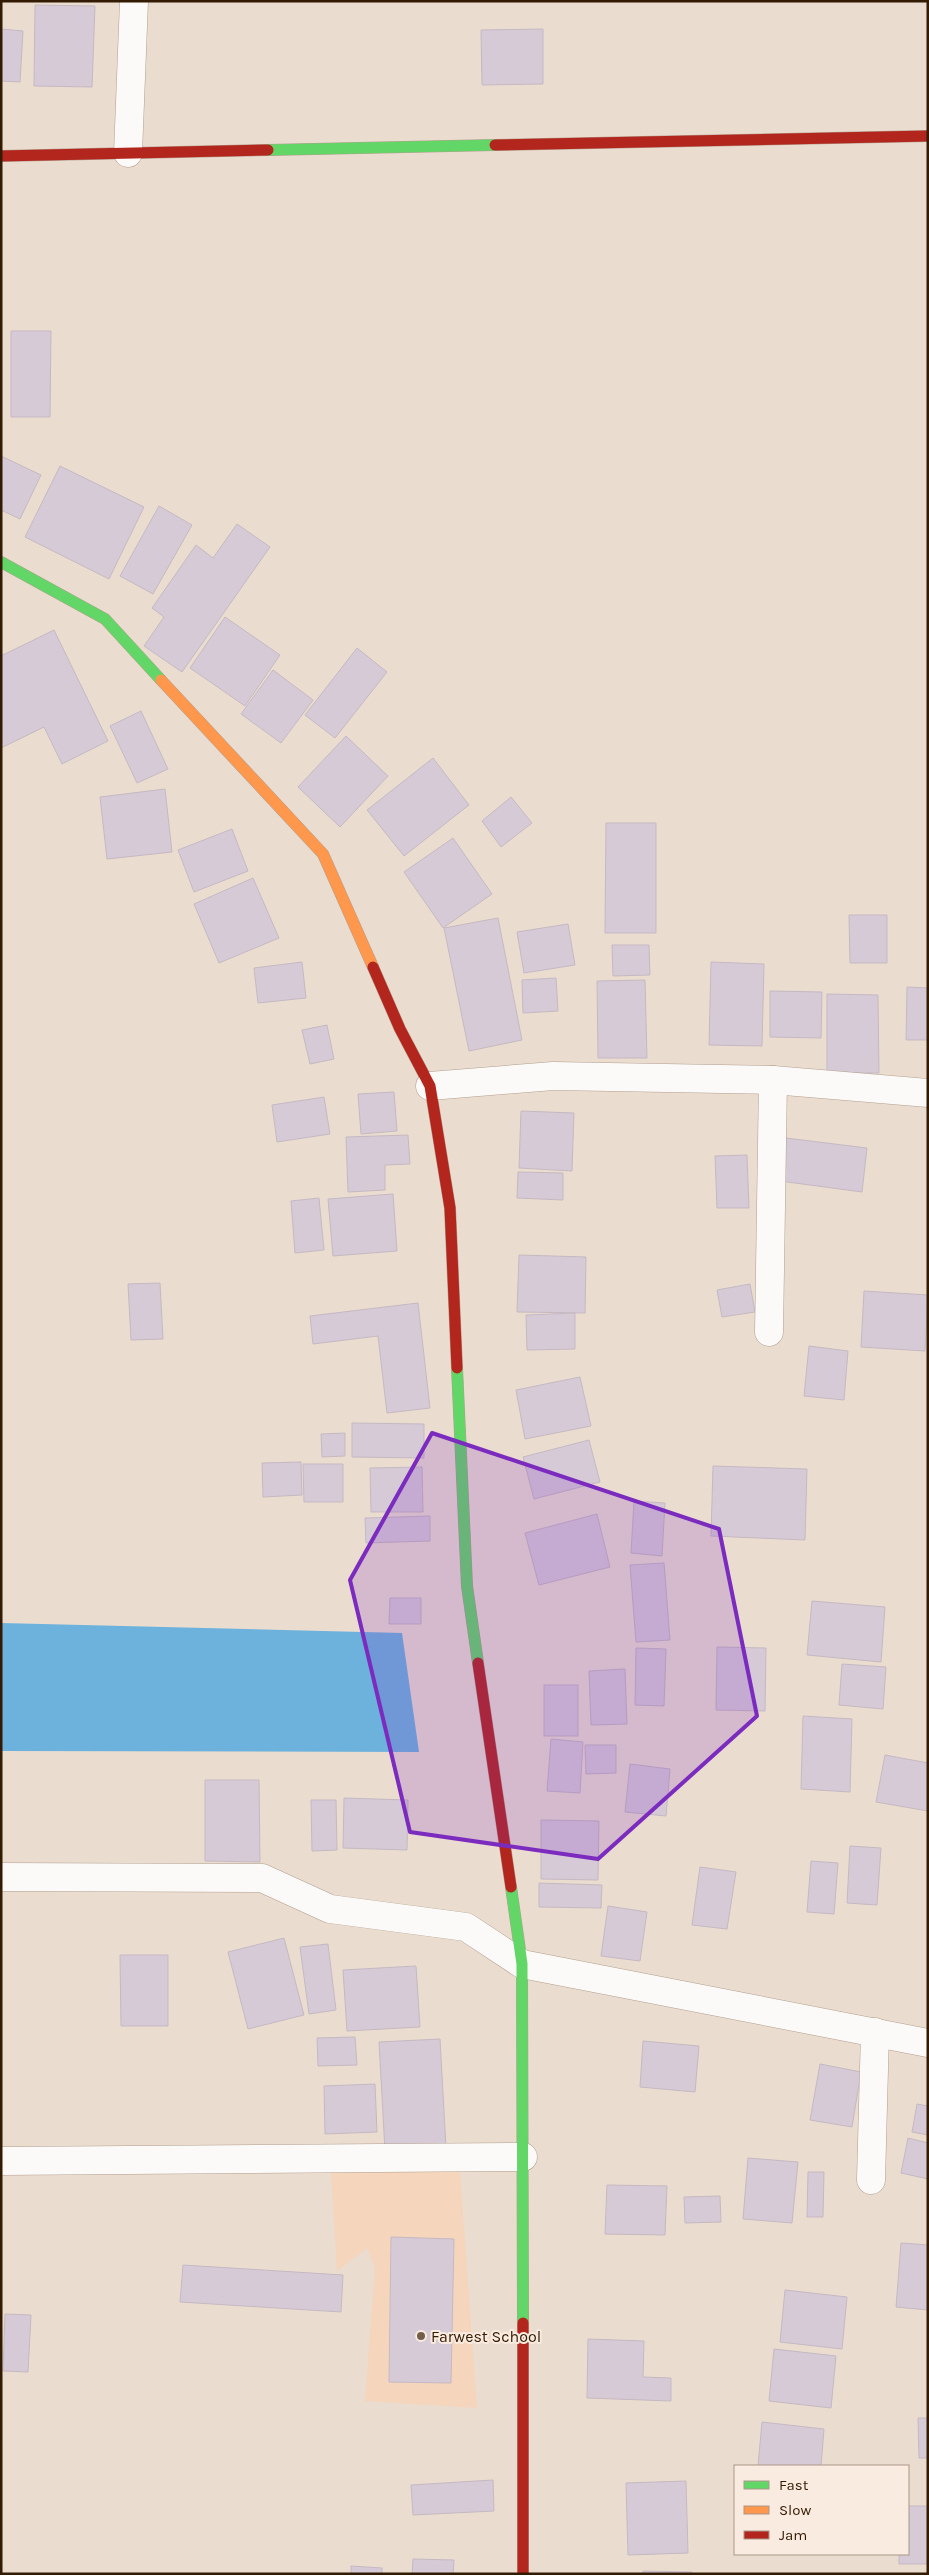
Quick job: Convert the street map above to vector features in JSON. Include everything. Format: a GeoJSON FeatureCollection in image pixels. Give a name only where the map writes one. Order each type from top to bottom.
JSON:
{"type":"FeatureCollection","features":[{"type":"Feature","properties":{"kind":"street"},"geometry":{"type":"LineString","coordinates":[[128,153],[134,1]]}},
{"type":"Feature","properties":{"kind":"street"},"geometry":{"type":"LineString","coordinates":[[1,156],[928,136]]}},
{"type":"Feature","properties":{"kind":"street"},"geometry":{"type":"LineString","coordinates":[[1,562],[104,619],[323,854],[400,1028],[430,1086],[450,1208],[467,1586],[522,1964],[524,2574]]}},
{"type":"Feature","properties":{"kind":"street"},"geometry":{"type":"LineString","coordinates":[[430,1086],[553,1076],[773,1080],[928,1093]]}},
{"type":"Feature","properties":{"kind":"street"},"geometry":{"type":"LineString","coordinates":[[769,1332],[773,1080]]}},
{"type":"Feature","properties":{"kind":"street"},"geometry":{"type":"LineString","coordinates":[[1,1877],[262,1878],[330,1909],[466,1927],[522,1964],[928,2043]]}},
{"type":"Feature","properties":{"kind":"street"},"geometry":{"type":"LineString","coordinates":[[871,2180],[876,2032]]}},
{"type":"Feature","properties":{"kind":"street"},"geometry":{"type":"LineString","coordinates":[[1,2161],[524,2158]]}},
{"type":"Feature","properties":{"kind":"highlighted area"},"geometry":{"type":"Polygon","coordinates":[[[432,1433],[719,1529],[757,1716],[598,1859],[410,1832],[350,1580],[432,1433]]]}},
{"type":"Feature","properties":{"kind":"shaded area","name":"Farwest School"},"geometry":{"type":"Polygon","coordinates":[[[428,2164],[460,2172],[477,2408],[365,2401],[375,2268],[367,2248],[337,2271],[331,2171],[428,2164]]]}},
{"type":"Feature","properties":{"kind":"water"},"geometry":{"type":"Polygon","coordinates":[[[1,1623],[402,1633],[419,1752],[1,1751],[1,1623]]]}},
{"type":"Feature","properties":{"kind":"building"},"geometry":{"type":"Polygon","coordinates":[[[35,5],[95,6],[92,87],[34,86],[35,5]]]}},
{"type":"Feature","properties":{"kind":"building"},"geometry":{"type":"Polygon","coordinates":[[[1,29],[23,31],[20,82],[1,81],[1,29]]]}},
{"type":"Feature","properties":{"kind":"building"},"geometry":{"type":"Polygon","coordinates":[[[543,29],[543,84],[482,85],[481,30],[543,29]]]}},
{"type":"Feature","properties":{"kind":"building"},"geometry":{"type":"Polygon","coordinates":[[[11,331],[51,331],[50,417],[11,417],[11,331]]]}},
{"type":"Feature","properties":{"kind":"building"},"geometry":{"type":"Polygon","coordinates":[[[1,456],[41,475],[20,519],[1,510],[1,456]]]}},
{"type":"Feature","properties":{"kind":"building"},"geometry":{"type":"Polygon","coordinates":[[[60,466],[144,507],[109,579],[25,537],[60,466]]]}},
{"type":"Feature","properties":{"kind":"building"},"geometry":{"type":"Polygon","coordinates":[[[159,506],[192,525],[153,594],[120,576],[159,506]]]}},
{"type":"Feature","properties":{"kind":"building"},"geometry":{"type":"Polygon","coordinates":[[[237,524],[270,547],[182,672],[144,646],[164,617],[152,608],[196,545],[213,558],[237,524]]]}},
{"type":"Feature","properties":{"kind":"building"},"geometry":{"type":"Polygon","coordinates":[[[225,617],[280,655],[245,706],[190,668],[225,617]]]}},
{"type":"Feature","properties":{"kind":"building"},"geometry":{"type":"Polygon","coordinates":[[[54,630],[108,741],[62,764],[44,727],[1,748],[1,656],[54,630]]]}},
{"type":"Feature","properties":{"kind":"building"},"geometry":{"type":"Polygon","coordinates":[[[357,648],[387,672],[335,738],[305,715],[357,648]]]}},
{"type":"Feature","properties":{"kind":"building"},"geometry":{"type":"Polygon","coordinates":[[[273,670],[313,700],[281,743],[241,714],[273,670]]]}},
{"type":"Feature","properties":{"kind":"building"},"geometry":{"type":"Polygon","coordinates":[[[141,711],[168,769],[137,783],[110,726],[141,711]]]}},
{"type":"Feature","properties":{"kind":"building"},"geometry":{"type":"Polygon","coordinates":[[[346,736],[388,776],[340,827],[298,787],[346,736]]]}},
{"type":"Feature","properties":{"kind":"building"},"geometry":{"type":"Polygon","coordinates":[[[433,758],[469,805],[404,856],[367,810],[433,758]]]}},
{"type":"Feature","properties":{"kind":"building"},"geometry":{"type":"Polygon","coordinates":[[[165,789],[172,852],[107,859],[100,797],[165,789]]]}},
{"type":"Feature","properties":{"kind":"building"},"geometry":{"type":"Polygon","coordinates":[[[511,797],[532,823],[501,847],[482,821],[511,797]]]}},
{"type":"Feature","properties":{"kind":"building"},"geometry":{"type":"Polygon","coordinates":[[[606,823],[656,823],[656,933],[605,933],[606,823]]]}},
{"type":"Feature","properties":{"kind":"building"},"geometry":{"type":"Polygon","coordinates":[[[232,829],[248,871],[194,892],[178,850],[232,829]]]}},
{"type":"Feature","properties":{"kind":"building"},"geometry":{"type":"Polygon","coordinates":[[[453,838],[492,894],[443,928],[404,872],[453,838]]]}},
{"type":"Feature","properties":{"kind":"building"},"geometry":{"type":"Polygon","coordinates":[[[253,878],[279,938],[219,963],[194,904],[253,878]]]}},
{"type":"Feature","properties":{"kind":"building"},"geometry":{"type":"Polygon","coordinates":[[[849,915],[887,915],[887,963],[850,963],[849,915]]]}},
{"type":"Feature","properties":{"kind":"building"},"geometry":{"type":"Polygon","coordinates":[[[498,918],[522,1040],[469,1051],[444,928],[498,918]]]}},
{"type":"Feature","properties":{"kind":"building"},"geometry":{"type":"Polygon","coordinates":[[[568,924],[575,965],[524,973],[517,932],[568,924]]]}},
{"type":"Feature","properties":{"kind":"building"},"geometry":{"type":"Polygon","coordinates":[[[612,945],[649,945],[650,975],[613,976],[612,945]]]}},
{"type":"Feature","properties":{"kind":"building"},"geometry":{"type":"Polygon","coordinates":[[[302,962],[306,998],[258,1003],[254,968],[302,962]]]}},
{"type":"Feature","properties":{"kind":"building"},"geometry":{"type":"Polygon","coordinates":[[[711,962],[764,964],[762,1046],[709,1045],[711,962]]]}},
{"type":"Feature","properties":{"kind":"building"},"geometry":{"type":"Polygon","coordinates":[[[556,978],[558,1011],[523,1013],[522,980],[556,978]]]}},
{"type":"Feature","properties":{"kind":"building"},"geometry":{"type":"Polygon","coordinates":[[[645,980],[647,1058],[598,1058],[597,981],[645,980]]]}},
{"type":"Feature","properties":{"kind":"building"},"geometry":{"type":"Polygon","coordinates":[[[907,987],[928,988],[928,1040],[906,1040],[907,987]]]}},
{"type":"Feature","properties":{"kind":"building"},"geometry":{"type":"Polygon","coordinates":[[[770,991],[822,992],[821,1038],[770,1037],[770,991]]]}},
{"type":"Feature","properties":{"kind":"building"},"geometry":{"type":"Polygon","coordinates":[[[827,994],[878,995],[879,1073],[827,1073],[827,994]]]}},
{"type":"Feature","properties":{"kind":"building"},"geometry":{"type":"Polygon","coordinates":[[[327,1025],[334,1059],[310,1064],[302,1030],[327,1025]]]}},
{"type":"Feature","properties":{"kind":"building"},"geometry":{"type":"Polygon","coordinates":[[[394,1092],[397,1131],[361,1134],[358,1094],[394,1092]]]}},
{"type":"Feature","properties":{"kind":"building"},"geometry":{"type":"Polygon","coordinates":[[[324,1097],[330,1134],[277,1142],[272,1105],[324,1097]]]}},
{"type":"Feature","properties":{"kind":"building"},"geometry":{"type":"Polygon","coordinates":[[[521,1111],[574,1113],[572,1171],[519,1168],[521,1111]]]}},
{"type":"Feature","properties":{"kind":"building"},"geometry":{"type":"Polygon","coordinates":[[[408,1135],[410,1164],[385,1165],[385,1190],[348,1192],[346,1137],[408,1135]]]}},
{"type":"Feature","properties":{"kind":"building"},"geometry":{"type":"Polygon","coordinates":[[[786,1138],[867,1148],[862,1192],[780,1181],[786,1138]]]}},
{"type":"Feature","properties":{"kind":"building"},"geometry":{"type":"Polygon","coordinates":[[[747,1155],[749,1208],[717,1208],[715,1156],[747,1155]]]}},
{"type":"Feature","properties":{"kind":"building"},"geometry":{"type":"Polygon","coordinates":[[[518,1172],[563,1173],[563,1200],[517,1198],[518,1172]]]}},
{"type":"Feature","properties":{"kind":"building"},"geometry":{"type":"Polygon","coordinates":[[[393,1194],[397,1251],[333,1256],[328,1199],[393,1194]]]}},
{"type":"Feature","properties":{"kind":"building"},"geometry":{"type":"Polygon","coordinates":[[[319,1198],[324,1250],[295,1253],[291,1201],[319,1198]]]}},
{"type":"Feature","properties":{"kind":"building"},"geometry":{"type":"Polygon","coordinates":[[[519,1255],[586,1257],[585,1313],[517,1312],[519,1255]]]}},
{"type":"Feature","properties":{"kind":"building"},"geometry":{"type":"Polygon","coordinates":[[[160,1283],[163,1339],[131,1340],[128,1284],[160,1283]]]}},
{"type":"Feature","properties":{"kind":"building"},"geometry":{"type":"Polygon","coordinates":[[[750,1284],[755,1312],[722,1317],[717,1290],[750,1284]]]}},
{"type":"Feature","properties":{"kind":"building"},"geometry":{"type":"Polygon","coordinates":[[[864,1291],[928,1295],[925,1351],[861,1347],[864,1291]]]}},
{"type":"Feature","properties":{"kind":"building"},"geometry":{"type":"Polygon","coordinates":[[[418,1303],[430,1408],[387,1413],[378,1336],[313,1344],[310,1316],[418,1303]]]}},
{"type":"Feature","properties":{"kind":"building"},"geometry":{"type":"Polygon","coordinates":[[[575,1313],[575,1349],[527,1350],[526,1315],[575,1313]]]}},
{"type":"Feature","properties":{"kind":"building"},"geometry":{"type":"Polygon","coordinates":[[[809,1346],[848,1351],[844,1400],[804,1396],[809,1346]]]}},
{"type":"Feature","properties":{"kind":"building"},"geometry":{"type":"Polygon","coordinates":[[[580,1377],[591,1426],[525,1439],[516,1390],[580,1377]]]}},
{"type":"Feature","properties":{"kind":"building"},"geometry":{"type":"Polygon","coordinates":[[[352,1423],[424,1424],[424,1458],[352,1457],[352,1423]]]}},
{"type":"Feature","properties":{"kind":"building"},"geometry":{"type":"Polygon","coordinates":[[[345,1433],[345,1456],[322,1457],[321,1434],[345,1433]]]}},
{"type":"Feature","properties":{"kind":"building"},"geometry":{"type":"Polygon","coordinates":[[[589,1440],[600,1482],[534,1499],[523,1457],[589,1440]]]}},
{"type":"Feature","properties":{"kind":"building"},"geometry":{"type":"Polygon","coordinates":[[[301,1462],[302,1495],[263,1497],[262,1463],[301,1462]]]}},
{"type":"Feature","properties":{"kind":"building"},"geometry":{"type":"Polygon","coordinates":[[[303,1464],[343,1464],[343,1502],[304,1502],[303,1464]]]}},
{"type":"Feature","properties":{"kind":"building"},"geometry":{"type":"Polygon","coordinates":[[[713,1466],[807,1469],[805,1540],[711,1536],[713,1466]]]}},
{"type":"Feature","properties":{"kind":"building"},"geometry":{"type":"Polygon","coordinates":[[[422,1467],[423,1512],[371,1512],[370,1468],[422,1467]]]}},
{"type":"Feature","properties":{"kind":"building"},"geometry":{"type":"Polygon","coordinates":[[[634,1501],[665,1503],[662,1556],[631,1553],[634,1501]]]}},
{"type":"Feature","properties":{"kind":"building"},"geometry":{"type":"Polygon","coordinates":[[[597,1514],[610,1567],[539,1585],[525,1533],[597,1514]]]}},
{"type":"Feature","properties":{"kind":"building"},"geometry":{"type":"Polygon","coordinates":[[[430,1516],[430,1541],[366,1543],[365,1518],[430,1516]]]}},
{"type":"Feature","properties":{"kind":"building"},"geometry":{"type":"Polygon","coordinates":[[[664,1563],[670,1640],[636,1642],[630,1565],[664,1563]]]}},
{"type":"Feature","properties":{"kind":"building"},"geometry":{"type":"Polygon","coordinates":[[[390,1598],[421,1598],[421,1624],[389,1624],[390,1598]]]}},
{"type":"Feature","properties":{"kind":"building"},"geometry":{"type":"Polygon","coordinates":[[[812,1601],[885,1607],[881,1662],[807,1655],[812,1601]]]}},
{"type":"Feature","properties":{"kind":"building"},"geometry":{"type":"Polygon","coordinates":[[[717,1647],[766,1648],[765,1711],[716,1710],[717,1647]]]}},
{"type":"Feature","properties":{"kind":"building"},"geometry":{"type":"Polygon","coordinates":[[[636,1648],[666,1649],[664,1706],[635,1705],[636,1648]]]}},
{"type":"Feature","properties":{"kind":"building"},"geometry":{"type":"Polygon","coordinates":[[[842,1664],[886,1667],[883,1709],[839,1705],[842,1664]]]}},
{"type":"Feature","properties":{"kind":"building"},"geometry":{"type":"Polygon","coordinates":[[[625,1669],[627,1724],[591,1725],[589,1671],[625,1669]]]}},
{"type":"Feature","properties":{"kind":"building"},"geometry":{"type":"Polygon","coordinates":[[[544,1685],[578,1685],[578,1736],[544,1736],[544,1685]]]}},
{"type":"Feature","properties":{"kind":"building"},"geometry":{"type":"Polygon","coordinates":[[[803,1716],[852,1719],[850,1792],[801,1789],[803,1716]]]}},
{"type":"Feature","properties":{"kind":"building"},"geometry":{"type":"Polygon","coordinates":[[[551,1739],[583,1742],[580,1793],[547,1791],[551,1739]]]}},
{"type":"Feature","properties":{"kind":"building"},"geometry":{"type":"Polygon","coordinates":[[[585,1745],[616,1745],[616,1773],[586,1774],[585,1745]]]}},
{"type":"Feature","properties":{"kind":"building"},"geometry":{"type":"Polygon","coordinates":[[[885,1755],[928,1763],[928,1811],[876,1802],[885,1755]]]}},
{"type":"Feature","properties":{"kind":"building"},"geometry":{"type":"Polygon","coordinates":[[[630,1764],[670,1769],[666,1816],[625,1812],[630,1764]]]}},
{"type":"Feature","properties":{"kind":"building"},"geometry":{"type":"Polygon","coordinates":[[[205,1780],[259,1780],[260,1862],[205,1861],[205,1780]]]}},
{"type":"Feature","properties":{"kind":"building"},"geometry":{"type":"Polygon","coordinates":[[[344,1798],[408,1800],[407,1850],[343,1848],[344,1798]]]}},
{"type":"Feature","properties":{"kind":"building"},"geometry":{"type":"Polygon","coordinates":[[[311,1800],[336,1800],[337,1850],[312,1851],[311,1800]]]}},
{"type":"Feature","properties":{"kind":"building"},"geometry":{"type":"Polygon","coordinates":[[[541,1820],[599,1821],[598,1880],[541,1879],[541,1820]]]}},
{"type":"Feature","properties":{"kind":"building"},"geometry":{"type":"Polygon","coordinates":[[[850,1846],[881,1848],[877,1905],[847,1903],[850,1846]]]}},
{"type":"Feature","properties":{"kind":"building"},"geometry":{"type":"Polygon","coordinates":[[[811,1861],[838,1863],[834,1914],[807,1912],[811,1861]]]}},
{"type":"Feature","properties":{"kind":"building"},"geometry":{"type":"Polygon","coordinates":[[[700,1867],[736,1872],[727,1929],[692,1925],[700,1867]]]}},
{"type":"Feature","properties":{"kind":"building"},"geometry":{"type":"Polygon","coordinates":[[[539,1883],[602,1885],[601,1908],[539,1907],[539,1883]]]}},
{"type":"Feature","properties":{"kind":"building"},"geometry":{"type":"Polygon","coordinates":[[[608,1906],[647,1912],[640,1961],[601,1956],[608,1906]]]}},
{"type":"Feature","properties":{"kind":"building"},"geometry":{"type":"Polygon","coordinates":[[[284,1938],[304,2015],[248,2029],[228,1952],[284,1938]]]}},
{"type":"Feature","properties":{"kind":"building"},"geometry":{"type":"Polygon","coordinates":[[[328,1944],[336,2010],[309,2014],[300,1947],[328,1944]]]}},
{"type":"Feature","properties":{"kind":"building"},"geometry":{"type":"Polygon","coordinates":[[[120,1955],[168,1955],[168,2026],[121,2026],[120,1955]]]}},
{"type":"Feature","properties":{"kind":"building"},"geometry":{"type":"Polygon","coordinates":[[[416,1966],[420,2027],[347,2031],[343,1970],[416,1966]]]}},
{"type":"Feature","properties":{"kind":"building"},"geometry":{"type":"Polygon","coordinates":[[[355,2037],[357,2065],[318,2066],[317,2038],[355,2037]]]}},
{"type":"Feature","properties":{"kind":"building"},"geometry":{"type":"Polygon","coordinates":[[[440,2039],[446,2148],[385,2151],[379,2042],[440,2039]]]}},
{"type":"Feature","properties":{"kind":"building"},"geometry":{"type":"Polygon","coordinates":[[[643,2041],[699,2046],[695,2092],[640,2087],[643,2041]]]}},
{"type":"Feature","properties":{"kind":"building"},"geometry":{"type":"Polygon","coordinates":[[[820,2064],[861,2072],[852,2127],[810,2120],[820,2064]]]}},
{"type":"Feature","properties":{"kind":"building"},"geometry":{"type":"Polygon","coordinates":[[[375,2084],[377,2132],[325,2134],[324,2086],[375,2084]]]}},
{"type":"Feature","properties":{"kind":"building"},"geometry":{"type":"Polygon","coordinates":[[[917,2104],[928,2106],[928,2135],[912,2132],[917,2104]]]}},
{"type":"Feature","properties":{"kind":"building"},"geometry":{"type":"Polygon","coordinates":[[[908,2138],[928,2143],[928,2179],[901,2173],[908,2138]]]}},
{"type":"Feature","properties":{"kind":"building"},"geometry":{"type":"Polygon","coordinates":[[[748,2158],[798,2162],[792,2223],[743,2219],[748,2158]]]}},
{"type":"Feature","properties":{"kind":"building"},"geometry":{"type":"Polygon","coordinates":[[[808,2172],[824,2172],[823,2217],[807,2217],[808,2172]]]}},
{"type":"Feature","properties":{"kind":"building"},"geometry":{"type":"Polygon","coordinates":[[[607,2185],[667,2186],[665,2235],[605,2234],[607,2185]]]}},
{"type":"Feature","properties":{"kind":"building"},"geometry":{"type":"Polygon","coordinates":[[[720,2196],[721,2222],[685,2223],[684,2197],[720,2196]]]}},
{"type":"Feature","properties":{"kind":"building"},"geometry":{"type":"Polygon","coordinates":[[[391,2237],[454,2239],[451,2383],[389,2382],[391,2237]]]}},
{"type":"Feature","properties":{"kind":"building"},"geometry":{"type":"Polygon","coordinates":[[[901,2243],[928,2245],[928,2310],[896,2307],[901,2243]]]}},
{"type":"Feature","properties":{"kind":"building"},"geometry":{"type":"Polygon","coordinates":[[[183,2265],[343,2275],[341,2312],[180,2302],[183,2265]]]}},
{"type":"Feature","properties":{"kind":"building"},"geometry":{"type":"Polygon","coordinates":[[[785,2290],[847,2297],[842,2349],[780,2342],[785,2290]]]}},
{"type":"Feature","properties":{"kind":"building"},"geometry":{"type":"Polygon","coordinates":[[[5,2314],[31,2315],[28,2372],[3,2371],[5,2314]]]}},
{"type":"Feature","properties":{"kind":"building"},"geometry":{"type":"Polygon","coordinates":[[[588,2339],[644,2341],[643,2377],[671,2378],[671,2401],[587,2398],[588,2339]]]}},
{"type":"Feature","properties":{"kind":"building"},"geometry":{"type":"Polygon","coordinates":[[[774,2349],[836,2356],[831,2408],[769,2401],[774,2349]]]}},
{"type":"Feature","properties":{"kind":"building"},"geometry":{"type":"Polygon","coordinates":[[[918,2418],[928,2418],[928,2458],[919,2458],[918,2418]]]}},
{"type":"Feature","properties":{"kind":"building"},"geometry":{"type":"Polygon","coordinates":[[[762,2422],[824,2429],[821,2465],[758,2465],[762,2422]]]}},
{"type":"Feature","properties":{"kind":"building"},"geometry":{"type":"Polygon","coordinates":[[[493,2480],[494,2511],[413,2515],[411,2485],[493,2480]]]}},
{"type":"Feature","properties":{"kind":"building"},"geometry":{"type":"Polygon","coordinates":[[[686,2481],[688,2553],[628,2555],[626,2483],[686,2481]]]}},
{"type":"Feature","properties":{"kind":"building"},"geometry":{"type":"Polygon","coordinates":[[[909,2506],[928,2506],[928,2564],[899,2564],[899,2555],[909,2555],[909,2506]]]}},
{"type":"Feature","properties":{"kind":"building"},"geometry":{"type":"Polygon","coordinates":[[[413,2559],[454,2560],[453,2574],[412,2574],[413,2559]]]}},
{"type":"Feature","properties":{"kind":"building"},"geometry":{"type":"Polygon","coordinates":[[[351,2566],[382,2568],[382,2574],[351,2574],[351,2566]]]}},
{"type":"Feature","properties":{"kind":"building"},"geometry":{"type":"Polygon","coordinates":[[[643,2571],[692,2572],[692,2574],[643,2574],[643,2571]]]}},
{"type":"Feature","properties":{"kind":"traffic: fast"},"geometry":{"type":"LineString","coordinates":[[268,150],[495,145]]}},
{"type":"Feature","properties":{"kind":"traffic: fast"},"geometry":{"type":"LineString","coordinates":[[1,562],[105,619],[161,680]]}},
{"type":"Feature","properties":{"kind":"traffic: fast"},"geometry":{"type":"LineString","coordinates":[[457,1368],[467,1586],[478,1663]]}},
{"type":"Feature","properties":{"kind":"traffic: fast"},"geometry":{"type":"LineString","coordinates":[[511,1887],[522,1964],[523,2323]]}},
{"type":"Feature","properties":{"kind":"traffic: slow"},"geometry":{"type":"LineString","coordinates":[[161,680],[323,854],[373,967]]}},
{"type":"Feature","properties":{"kind":"traffic: jam"},"geometry":{"type":"LineString","coordinates":[[495,145],[928,136]]}},
{"type":"Feature","properties":{"kind":"traffic: jam"},"geometry":{"type":"LineString","coordinates":[[1,156],[268,150]]}},
{"type":"Feature","properties":{"kind":"traffic: jam"},"geometry":{"type":"LineString","coordinates":[[373,967],[400,1029],[430,1086],[450,1208],[457,1368]]}},
{"type":"Feature","properties":{"kind":"traffic: jam"},"geometry":{"type":"LineString","coordinates":[[478,1663],[511,1887]]}},
{"type":"Feature","properties":{"kind":"traffic: jam"},"geometry":{"type":"LineString","coordinates":[[523,2323],[523,2574]]}},
{"type":"Feature","properties":{"kind":"place","name":"Farwest School"},"geometry":{"type":"Point","coordinates":[421,2336]}}]}
